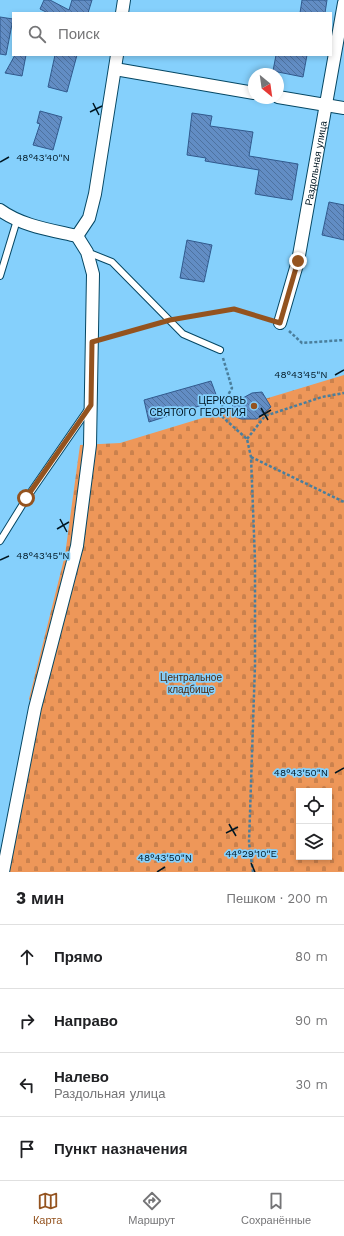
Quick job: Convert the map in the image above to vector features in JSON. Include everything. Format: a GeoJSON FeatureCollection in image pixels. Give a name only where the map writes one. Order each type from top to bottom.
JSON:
{"type":"FeatureCollection","features":[{"type":"Feature","properties":{"kind":"street"},"geometry":{"type":"LineString","coordinates":[[122,12],[124,0]]}},
{"type":"Feature","properties":{"kind":"street","name":"Раздольная улица"},"geometry":{"type":"LineString","coordinates":[[280,323],[298,261],[344,2]]}},
{"type":"Feature","properties":{"kind":"street"},"geometry":{"type":"LineString","coordinates":[[77,236],[89,218],[95,194],[117,56]]}},
{"type":"Feature","properties":{"kind":"street"},"geometry":{"type":"LineString","coordinates":[[115,69],[248,92]]}},
{"type":"Feature","properties":{"kind":"street"},"geometry":{"type":"LineString","coordinates":[[284,98],[344,108]]}},
{"type":"Feature","properties":{"kind":"street"},"geometry":{"type":"LineString","coordinates":[[0,210],[17,220],[44,229],[77,236],[87,252],[93,274],[90,444],[77,546],[35,708],[3,872]]}},
{"type":"Feature","properties":{"kind":"lane"},"geometry":{"type":"LineString","coordinates":[[0,276],[17,220]]}},
{"type":"Feature","properties":{"kind":"lane"},"geometry":{"type":"LineString","coordinates":[[87,252],[112,262],[184,334],[220,350]]}},
{"type":"Feature","properties":{"kind":"lane"},"geometry":{"type":"LineString","coordinates":[[0,541],[26,498],[91,405]]}},
{"type":"Feature","properties":{"kind":"path"},"geometry":{"type":"LineString","coordinates":[[92,342],[170,320],[234,309],[280,323],[302,343],[344,340]]}},
{"type":"Feature","properties":{"kind":"path"},"geometry":{"type":"LineString","coordinates":[[220,350],[232,388],[218,413],[247,439],[251,457],[255,560],[255,665],[249,844],[253,872]]}},
{"type":"Feature","properties":{"kind":"path"},"geometry":{"type":"LineString","coordinates":[[247,439],[265,416],[322,397],[344,393]]}},
{"type":"Feature","properties":{"kind":"path"},"geometry":{"type":"LineString","coordinates":[[251,457],[344,502]]}},
{"type":"Feature","properties":{"kind":"green space","name":"Центральное кладбище"},"geometry":{"type":"Polygon","coordinates":[[[344,375],[344,872],[8,872],[40,715],[29,699],[65,555],[80,445],[120,443],[344,375]]]}},
{"type":"Feature","properties":{"kind":"building"},"geometry":{"type":"Polygon","coordinates":[[[44,0],[50,0],[69,10],[72,0],[92,0],[88,12],[46,12],[40,9],[44,0]]]}},
{"type":"Feature","properties":{"kind":"building"},"geometry":{"type":"Polygon","coordinates":[[[302,0],[327,0],[325,12],[300,12],[302,0]]]}},
{"type":"Feature","properties":{"kind":"building"},"geometry":{"type":"Polygon","coordinates":[[[0,17],[12,19],[6,55],[0,54],[0,17]]]}},
{"type":"Feature","properties":{"kind":"building"},"geometry":{"type":"Polygon","coordinates":[[[14,56],[26,56],[22,76],[5,73],[14,56]]]}},
{"type":"Feature","properties":{"kind":"building"},"geometry":{"type":"Polygon","coordinates":[[[55,56],[77,56],[67,92],[48,87],[55,56]]]}},
{"type":"Feature","properties":{"kind":"building"},"geometry":{"type":"Polygon","coordinates":[[[276,56],[307,56],[303,77],[284,73],[284,68],[274,68],[276,56]]]}},
{"type":"Feature","properties":{"kind":"building"},"geometry":{"type":"Polygon","coordinates":[[[40,111],[62,117],[53,150],[33,145],[40,124],[37,123],[40,111]]]}},
{"type":"Feature","properties":{"kind":"building"},"geometry":{"type":"Polygon","coordinates":[[[192,113],[212,116],[210,126],[253,132],[249,156],[298,164],[292,200],[255,194],[259,170],[205,161],[206,158],[187,155],[192,113]]]}},
{"type":"Feature","properties":{"kind":"building"},"geometry":{"type":"Polygon","coordinates":[[[329,202],[344,205],[344,240],[322,235],[329,202]]]}},
{"type":"Feature","properties":{"kind":"building"},"geometry":{"type":"Polygon","coordinates":[[[187,240],[212,245],[204,282],[180,278],[187,240]]]}},
{"type":"Feature","properties":{"kind":"building"},"geometry":{"type":"Polygon","coordinates":[[[211,381],[218,400],[149,422],[144,400],[211,381]]]}},
{"type":"Feature","properties":{"kind":"building","name":"ЦЕРКОВЬ СВЯТОГО ГЕОРГИЯ"},"geometry":{"type":"Polygon","coordinates":[[[262,392],[271,407],[257,419],[241,419],[236,417],[232,404],[252,393],[262,392]]]}},
{"type":"Feature","properties":{"kind":"place","name":"ЦЕРКОВЬ СВЯТОГО ГЕОРГИЯ"},"geometry":{"type":"Point","coordinates":[254,406]}},
{"type":"Feature","properties":{"kind":"route"},"geometry":{"type":"LineString","coordinates":[[26,498],[91,405],[92,342],[170,320],[234,309],[280,323],[298,261]]}}]}
